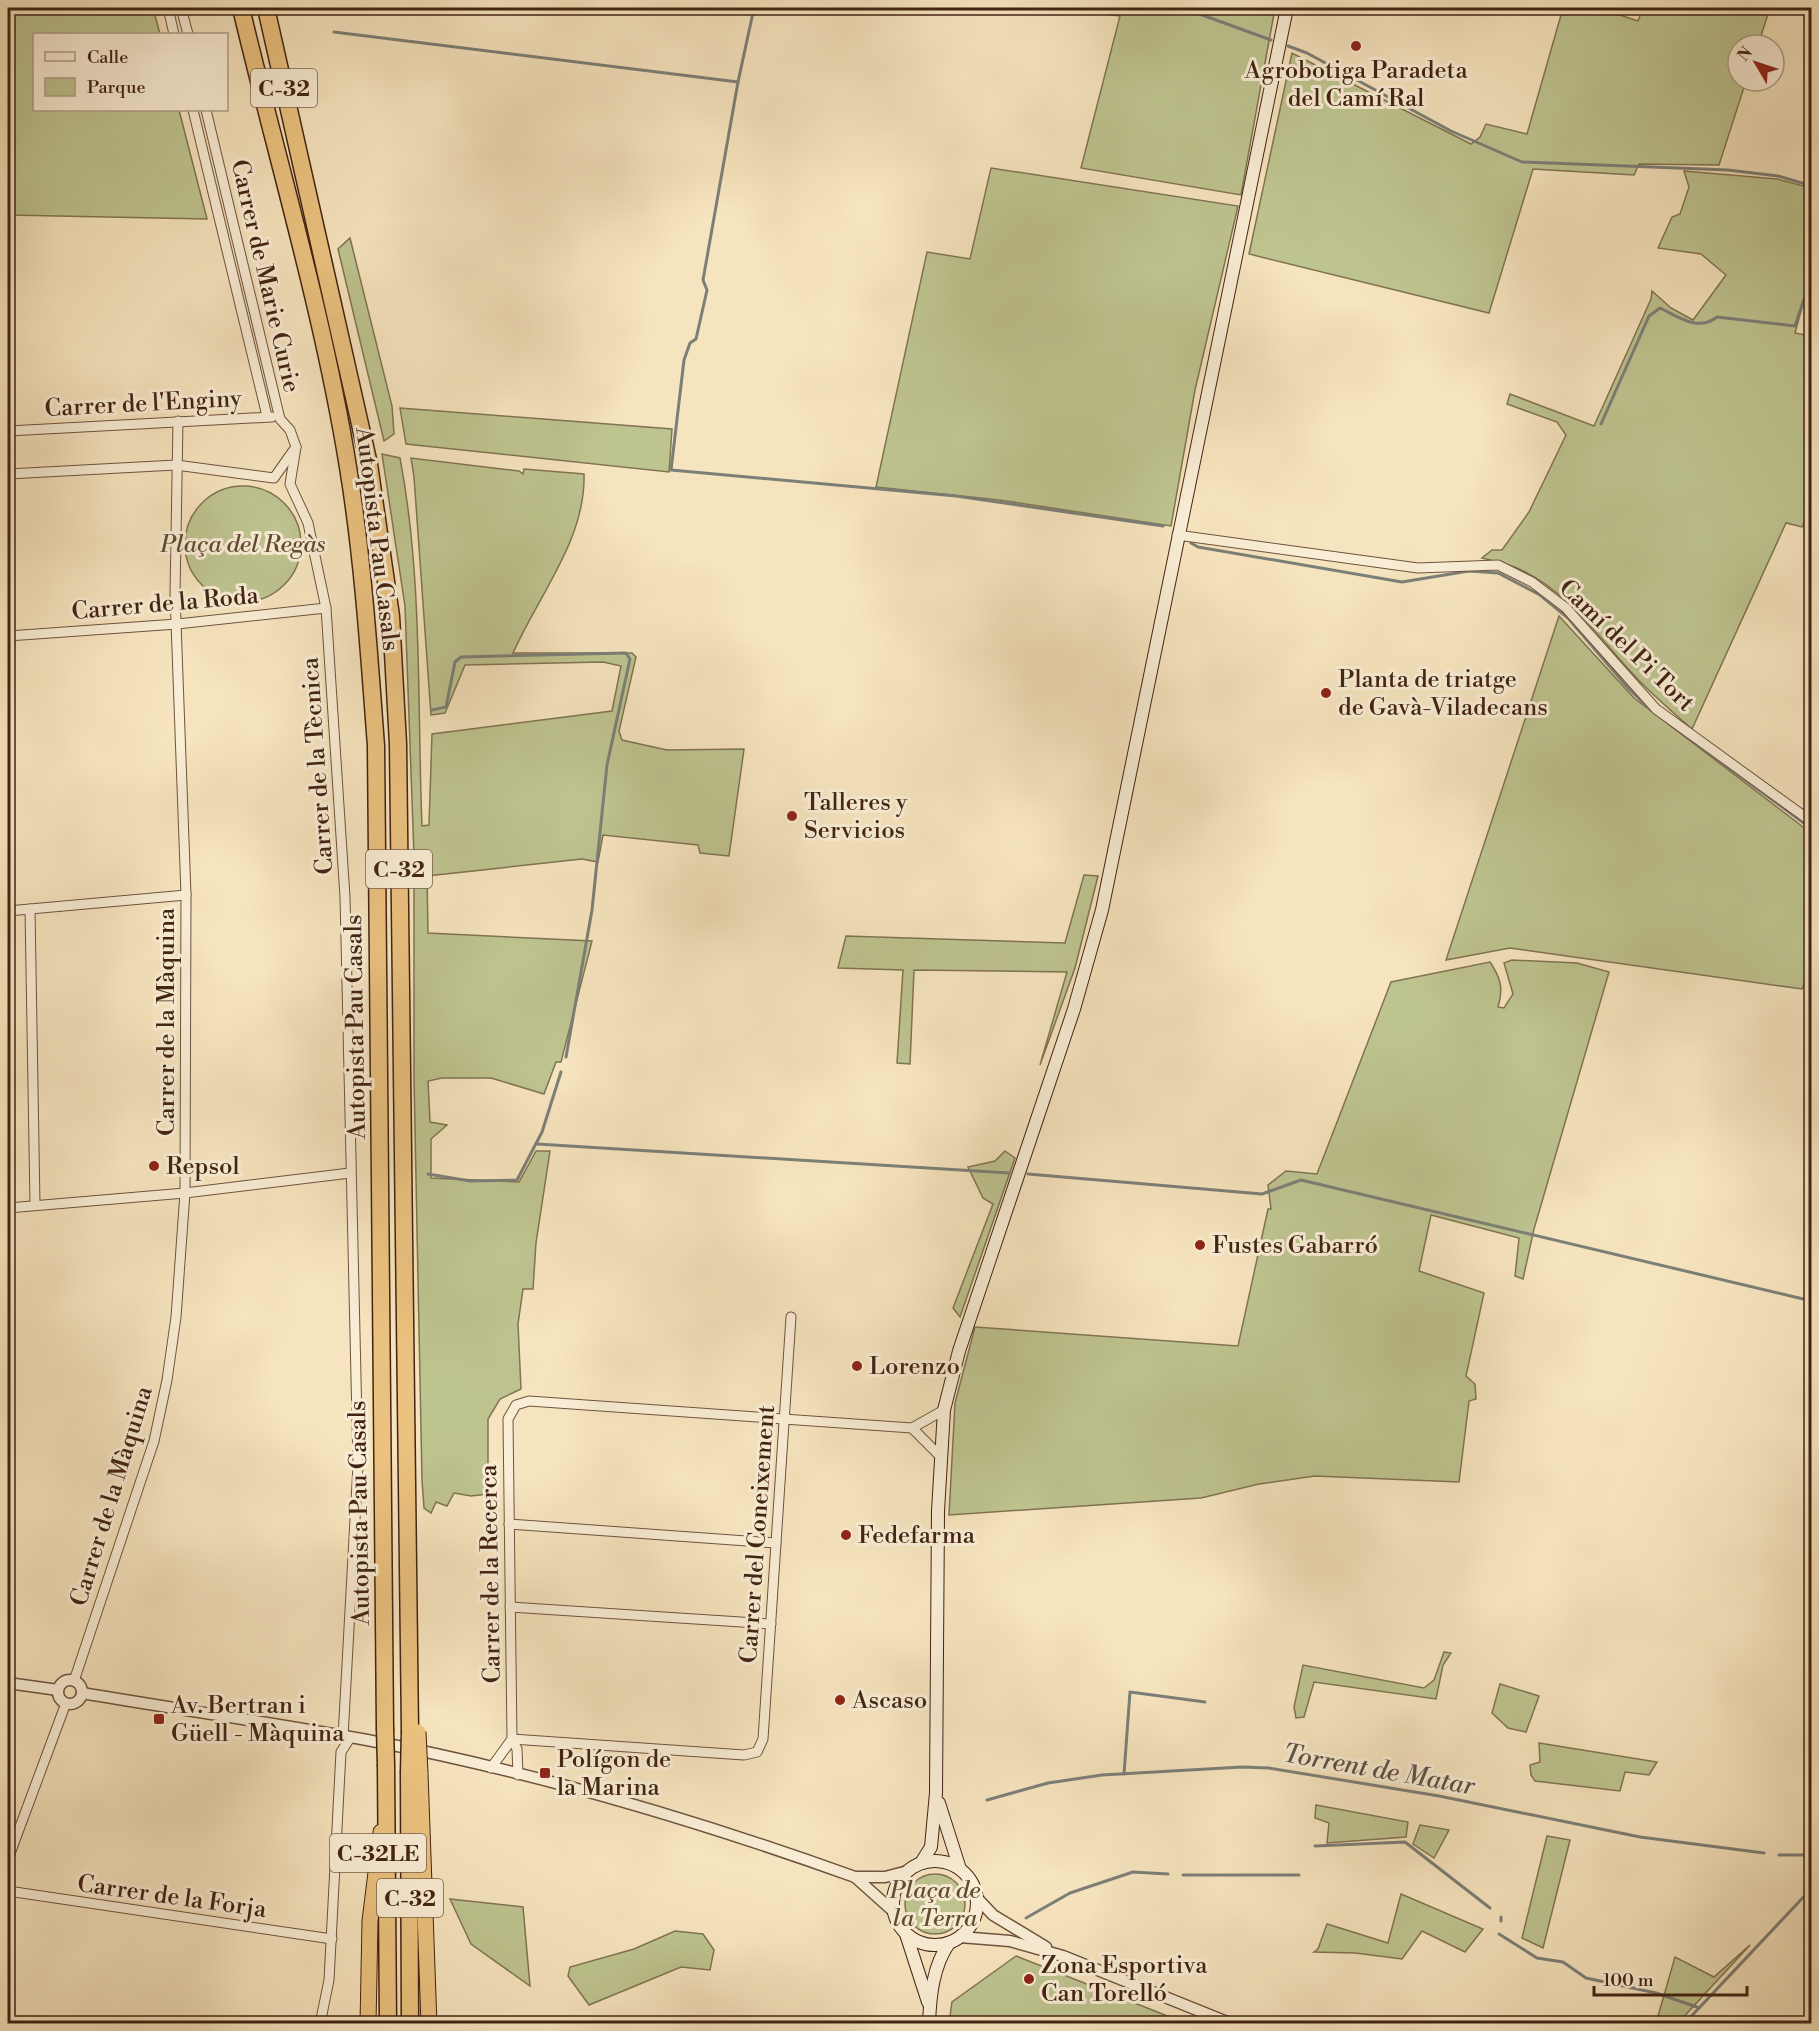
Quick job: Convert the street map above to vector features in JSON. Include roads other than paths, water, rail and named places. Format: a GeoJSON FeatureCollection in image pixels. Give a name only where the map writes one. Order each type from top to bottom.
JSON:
{"type":"FeatureCollection","features":[{"type":"Feature","properties":{"kind":"highway"},"geometry":{"type":"LineString","coordinates":[[232,8],[253,62]]}},
{"type":"Feature","properties":{"kind":"highway","name":"Autopista Pau Casals"},"geometry":{"type":"LineString","coordinates":[[241,8],[308,279],[348,467],[367,633],[376,746],[388,2024]]}},
{"type":"Feature","properties":{"kind":"highway","name":"Autopista Pau Casals"},"geometry":{"type":"LineString","coordinates":[[266,8],[361,420],[391,616],[398,744],[411,1710],[414,1731],[410,2024]]}},
{"type":"Feature","properties":{"kind":"highway"},"geometry":{"type":"LineString","coordinates":[[414,1773],[429,2024]]}},
{"type":"Feature","properties":{"kind":"highway","name":"C-32LE"},"geometry":{"type":"LineString","coordinates":[[368,2024],[370,1921],[387,1785]]}},
{"type":"Feature","properties":{"kind":"highway"},"geometry":{"type":"LineString","coordinates":[[429,1994],[436,2024]]}},
{"type":"Feature","properties":{"kind":"highway"},"geometry":{"type":"LineString","coordinates":[[361,2024],[367,1996]]}},
{"type":"Feature","properties":{"kind":"main road"},"geometry":{"type":"LineString","coordinates":[[930,2010],[906,1934],[898,1924],[893,1911],[895,1889],[908,1871],[921,1863],[931,1847],[936,1793],[940,1456],[944,1410],[959,1351],[1074,1009],[1099,921],[1287,8]]}},
{"type":"Feature","properties":{"kind":"main road"},"geometry":{"type":"LineString","coordinates":[[906,1934],[924,1944],[949,1943],[960,1937],[974,1919],[976,1898],[972,1884],[960,1869],[936,1793]]}},
{"type":"Feature","properties":{"kind":"main road"},"geometry":{"type":"LineString","coordinates":[[921,1863],[941,1862],[960,1869]]}},
{"type":"Feature","properties":{"kind":"main road"},"geometry":{"type":"LineString","coordinates":[[929,2024],[940,1959],[949,1943]]}},
{"type":"Feature","properties":{"kind":"street"},"geometry":{"type":"LineString","coordinates":[[168,8],[174,33]]}},
{"type":"Feature","properties":{"kind":"street"},"geometry":{"type":"LineString","coordinates":[[181,8],[188,33]]}},
{"type":"Feature","properties":{"kind":"street","name":"Carrer de Marie Curie"},"geometry":{"type":"LineString","coordinates":[[193,111],[267,416]]}},
{"type":"Feature","properties":{"kind":"street","name":"Carrer de Marie Curie"},"geometry":{"type":"LineString","coordinates":[[206,111],[280,419],[290,430],[296,447]]}},
{"type":"Feature","properties":{"kind":"street","name":"Carrer de l'Enginy"},"geometry":{"type":"LineString","coordinates":[[8,431],[267,416],[280,419]]}},
{"type":"Feature","properties":{"kind":"street","name":"Carrer de la Màquina"},"geometry":{"type":"LineString","coordinates":[[74,1681],[154,1441],[167,1380],[176,1317],[185,1192],[186,895],[177,624],[178,421]]}},
{"type":"Feature","properties":{"kind":"street"},"geometry":{"type":"LineString","coordinates":[[8,474],[176,465],[274,478],[296,447]]}},
{"type":"Feature","properties":{"kind":"street","name":"Carrer de la Tècnica"},"geometry":{"type":"LineString","coordinates":[[296,447],[290,484],[308,523],[326,608],[345,897],[358,1465],[346,1738],[341,1752],[329,1980],[320,2024]]}},
{"type":"Feature","properties":{"kind":"street","name":"Camí del Pi Tort"},"geometry":{"type":"LineString","coordinates":[[1177,535],[1418,568],[1498,565],[1532,582],[1566,608],[1656,709],[1812,822]]}},
{"type":"Feature","properties":{"kind":"street","name":"Carrer de la Roda"},"geometry":{"type":"LineString","coordinates":[[8,636],[177,624],[326,608]]}},
{"type":"Feature","properties":{"kind":"street"},"geometry":{"type":"LineString","coordinates":[[8,911],[186,895]]}},
{"type":"Feature","properties":{"kind":"street"},"geometry":{"type":"LineString","coordinates":[[30,909],[35,1206]]}},
{"type":"Feature","properties":{"kind":"street"},"geometry":{"type":"LineString","coordinates":[[8,1208],[185,1192],[350,1173]]}},
{"type":"Feature","properties":{"kind":"street","name":"Carrer del Coneixement"},"geometry":{"type":"LineString","coordinates":[[512,1739],[744,1755],[758,1752],[763,1739],[791,1317]]}},
{"type":"Feature","properties":{"kind":"street","name":"Carrer de la Recerca"},"geometry":{"type":"LineString","coordinates":[[518,1775],[517,1749],[512,1739],[508,1419],[512,1409],[521,1402],[529,1401],[784,1419]]}},
{"type":"Feature","properties":{"kind":"street"},"geometry":{"type":"LineString","coordinates":[[784,1419],[912,1428],[944,1410]]}},
{"type":"Feature","properties":{"kind":"street"},"geometry":{"type":"LineString","coordinates":[[912,1428],[940,1456]]}},
{"type":"Feature","properties":{"kind":"street"},"geometry":{"type":"LineString","coordinates":[[509,1524],[776,1542]]}},
{"type":"Feature","properties":{"kind":"street"},"geometry":{"type":"LineString","coordinates":[[510,1606],[771,1624]]}},
{"type":"Feature","properties":{"kind":"street"},"geometry":{"type":"LineString","coordinates":[[74,1681],[80,1686],[82,1693],[76,1702],[66,1703],[60,1698],[58,1690],[64,1682],[74,1681]]}},
{"type":"Feature","properties":{"kind":"street"},"geometry":{"type":"LineString","coordinates":[[8,1683],[58,1690]]}},
{"type":"Feature","properties":{"kind":"street"},"geometry":{"type":"LineString","coordinates":[[82,1693],[346,1738],[491,1768],[642,1809],[855,1877],[879,1878],[908,1871]]}},
{"type":"Feature","properties":{"kind":"street"},"geometry":{"type":"LineString","coordinates":[[8,1859],[66,1703]]}},
{"type":"Feature","properties":{"kind":"street"},"geometry":{"type":"LineString","coordinates":[[491,1768],[512,1739]]}},
{"type":"Feature","properties":{"kind":"street"},"geometry":{"type":"LineString","coordinates":[[855,1877],[893,1911]]}},
{"type":"Feature","properties":{"kind":"street","name":"Carrer de la Forja"},"geometry":{"type":"LineString","coordinates":[[8,1891],[332,1939]]}},
{"type":"Feature","properties":{"kind":"street"},"geometry":{"type":"LineString","coordinates":[[976,1898],[993,1915],[1063,1956]]}},
{"type":"Feature","properties":{"kind":"street"},"geometry":{"type":"LineString","coordinates":[[960,1937],[1010,1941],[1063,1956],[1232,2024]]}},
{"type":"Feature","properties":{"kind":"waterway"},"geometry":{"type":"LineString","coordinates":[[738,82],[754,8]]}},
{"type":"Feature","properties":{"kind":"waterway"},"geometry":{"type":"LineString","coordinates":[[1079,8],[1168,8]]}},
{"type":"Feature","properties":{"kind":"waterway"},"geometry":{"type":"LineString","coordinates":[[1183,8],[1271,40]]}},
{"type":"Feature","properties":{"kind":"waterway"},"geometry":{"type":"LineString","coordinates":[[334,32],[738,82],[703,280],[707,290],[696,339],[690,343],[684,360],[671,470],[956,496],[1163,526]]}},
{"type":"Feature","properties":{"kind":"waterway"},"geometry":{"type":"LineString","coordinates":[[1288,46],[1307,53],[1451,131],[1522,162],[1728,170],[1778,176],[1812,186]]}},
{"type":"Feature","properties":{"kind":"waterway"},"geometry":{"type":"LineString","coordinates":[[1601,424],[1649,316],[1660,308],[1688,322],[1703,323],[1717,317],[1795,326],[1812,276]]}},
{"type":"Feature","properties":{"kind":"waterway"},"geometry":{"type":"LineString","coordinates":[[1191,543],[1198,547],[1402,582],[1469,571],[1498,573],[1540,595],[1568,618],[1629,689],[1651,710]]}},
{"type":"Feature","properties":{"kind":"waterway"},"geometry":{"type":"LineString","coordinates":[[432,710],[446,707],[455,662],[461,657],[626,653],[630,659],[607,765],[592,910],[566,1057]]}},
{"type":"Feature","properties":{"kind":"waterway"},"geometry":{"type":"LineString","coordinates":[[1668,723],[1812,829]]}},
{"type":"Feature","properties":{"kind":"waterway"},"geometry":{"type":"LineString","coordinates":[[428,1174],[470,1181],[517,1180],[542,1132],[561,1072]]}},
{"type":"Feature","properties":{"kind":"waterway"},"geometry":{"type":"LineString","coordinates":[[537,1144],[1009,1173]]}},
{"type":"Feature","properties":{"kind":"waterway"},"geometry":{"type":"LineString","coordinates":[[1028,1174],[1262,1194],[1301,1180],[1812,1301]]}},
{"type":"Feature","properties":{"kind":"waterway"},"geometry":{"type":"LineString","coordinates":[[1124,1774],[1130,1692],[1205,1702]]}},
{"type":"Feature","properties":{"kind":"waterway","name":"Torrent de Matar"},"geometry":{"type":"LineString","coordinates":[[987,1800],[1048,1783],[1102,1775],[1242,1767],[1269,1768],[1439,1796],[1640,1837],[1764,1853]]}},
{"type":"Feature","properties":{"kind":"waterway"},"geometry":{"type":"LineString","coordinates":[[1315,1846],[1405,1842],[1490,1908]]}},
{"type":"Feature","properties":{"kind":"waterway"},"geometry":{"type":"LineString","coordinates":[[1779,1855],[1812,1855]]}},
{"type":"Feature","properties":{"kind":"waterway"},"geometry":{"type":"LineString","coordinates":[[1026,1918],[1070,1893],[1133,1872],[1168,1874]]}},
{"type":"Feature","properties":{"kind":"waterway"},"geometry":{"type":"LineString","coordinates":[[1183,1875],[1299,1875]]}},
{"type":"Feature","properties":{"kind":"waterway"},"geometry":{"type":"LineString","coordinates":[[1684,2024],[1812,1888]]}},
{"type":"Feature","properties":{"kind":"waterway"},"geometry":{"type":"LineString","coordinates":[[1499,1934],[1537,1958],[1563,1962],[1586,1978],[1656,1993],[1697,2007]]}},
{"type":"Feature","properties":{"kind":"place","name":"Agrobotiga Paradeta del Camí Ral"},"geometry":{"type":"Point","coordinates":[1356,46]}},
{"type":"Feature","properties":{"kind":"place","name":"Planta de triatge de Gavà-Viladecans"},"geometry":{"type":"Point","coordinates":[1326,693]}},
{"type":"Feature","properties":{"kind":"place","name":"Talleres y Servicios"},"geometry":{"type":"Point","coordinates":[792,816]}},
{"type":"Feature","properties":{"kind":"place","name":"Repsol"},"geometry":{"type":"Point","coordinates":[154,1166]}},
{"type":"Feature","properties":{"kind":"place","name":"Fustes Gabarró"},"geometry":{"type":"Point","coordinates":[1200,1245]}},
{"type":"Feature","properties":{"kind":"place","name":"Lorenzo"},"geometry":{"type":"Point","coordinates":[857,1366]}},
{"type":"Feature","properties":{"kind":"place","name":"Fedefarma"},"geometry":{"type":"Point","coordinates":[846,1535]}},
{"type":"Feature","properties":{"kind":"place","name":"Ascaso"},"geometry":{"type":"Point","coordinates":[840,1700]}},
{"type":"Feature","properties":{"kind":"place","name":"Av. Bertran i Güell - Màquina"},"geometry":{"type":"Point","coordinates":[159,1719]}},
{"type":"Feature","properties":{"kind":"place","name":"Polígon de la Marina"},"geometry":{"type":"Point","coordinates":[545,1773]}},
{"type":"Feature","properties":{"kind":"place","name":"Zona Esportiva Can Torelló"},"geometry":{"type":"Point","coordinates":[1029,1979]}},
{"type":"Feature","properties":{"kind":"park label","name":"Plaça del Regàs"},"geometry":{"type":"Point","coordinates":[243,544]}},
{"type":"Feature","properties":{"kind":"park label","name":"Plaça de la Terra"},"geometry":{"type":"Point","coordinates":[935,1904]}}]}
